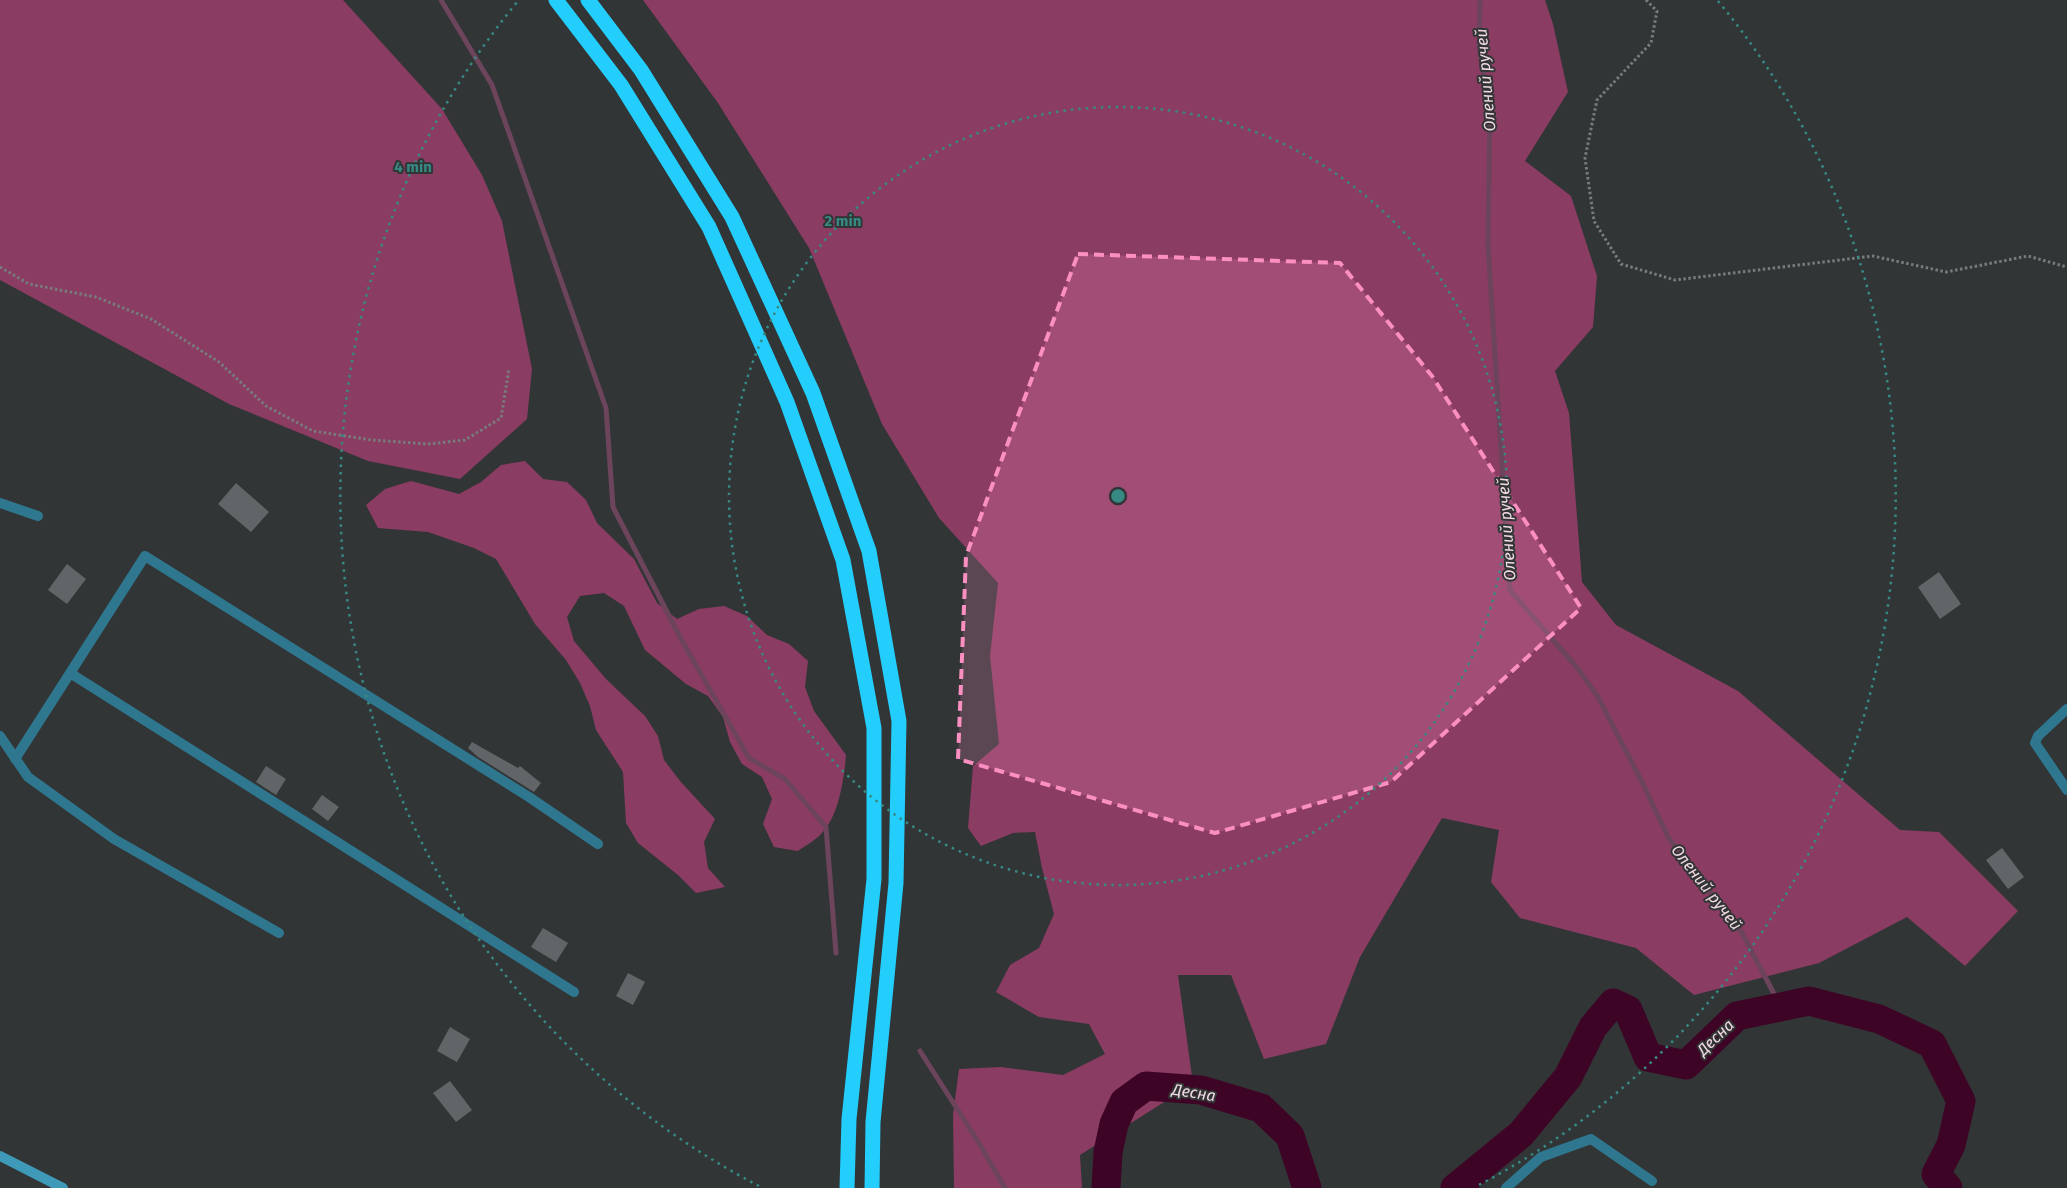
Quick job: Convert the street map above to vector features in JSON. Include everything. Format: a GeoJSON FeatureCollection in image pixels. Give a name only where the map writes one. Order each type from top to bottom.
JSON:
{"type":"FeatureCollection","features":[{"type":"Feature","properties":{"kind":"highway"},"geometry":{"type":"LineString","coordinates":[[556,0],[621,85],[708,228],[787,402],[843,560],[874,728],[874,878],[849,1119],[846,1188]]}},
{"type":"Feature","properties":{"kind":"highway"},"geometry":{"type":"LineString","coordinates":[[588,0],[642,70],[732,217],[813,393],[869,551],[899,720],[896,883],[873,1122],[872,1188]]}},
{"type":"Feature","properties":{"kind":"street"},"geometry":{"type":"LineString","coordinates":[[0,504],[38,516]]}},
{"type":"Feature","properties":{"kind":"street"},"geometry":{"type":"LineString","coordinates":[[15,759],[145,556],[529,797],[598,844]]}},
{"type":"Feature","properties":{"kind":"street"},"geometry":{"type":"LineString","coordinates":[[70,673],[574,992]]}},
{"type":"Feature","properties":{"kind":"street"},"geometry":{"type":"LineString","coordinates":[[2067,709],[2038,736],[2034,743],[2067,790]]}},
{"type":"Feature","properties":{"kind":"street"},"geometry":{"type":"LineString","coordinates":[[0,736],[28,777],[114,839],[279,933]]}},
{"type":"Feature","properties":{"kind":"street"},"geometry":{"type":"LineString","coordinates":[[1506,1188],[1541,1157],[1590,1139],[1652,1181]]}},
{"type":"Feature","properties":{"kind":"street"},"geometry":{"type":"LineString","coordinates":[[0,1156],[63,1188]]}},
{"type":"Feature","properties":{"kind":"path"},"geometry":{"type":"LineString","coordinates":[[1646,0],[1657,11],[1651,43],[1597,100],[1585,158],[1594,221],[1621,264],[1674,280],[1873,256],[1946,272],[2028,256],[2067,267]]}},
{"type":"Feature","properties":{"kind":"path"},"geometry":{"type":"LineString","coordinates":[[0,267],[28,284],[96,297],[151,319],[219,362],[266,406],[313,430],[372,440],[428,444],[465,440],[501,418],[509,370]]}},
{"type":"Feature","properties":{"kind":"highlighted area"},"geometry":{"type":"Polygon","coordinates":[[[1078,254],[1340,263],[1432,376],[1581,608],[1391,782],[1215,833],[958,759],[966,556],[1078,254]]]}},
{"type":"Feature","properties":{"kind":"shaded area"},"geometry":{"type":"Polygon","coordinates":[[[0,0],[343,0],[442,109],[482,175],[502,221],[532,369],[527,419],[460,479],[368,461],[229,404],[0,280],[0,0]]]}},
{"type":"Feature","properties":{"kind":"shaded area"},"geometry":{"type":"Polygon","coordinates":[[[643,0],[1545,0],[1553,24],[1568,92],[1525,161],[1571,196],[1597,276],[1593,327],[1555,371],[1569,413],[1582,582],[1616,625],[1738,691],[1900,830],[1939,832],[2018,911],[1965,966],[1907,917],[1819,963],[1694,995],[1636,948],[1520,918],[1491,882],[1499,830],[1442,818],[1360,957],[1326,1044],[1264,1059],[1231,975],[1178,975],[1193,1084],[1080,1155],[1082,1188],[954,1188],[953,1115],[959,1069],[1001,1067],[1063,1075],[1105,1054],[1089,1024],[1039,1017],[996,992],[1010,965],[1039,948],[1054,914],[1035,832],[1013,833],[981,846],[968,828],[973,766],[999,744],[990,656],[998,583],[939,518],[882,424],[809,248],[718,103],[643,0]]]}},
{"type":"Feature","properties":{"kind":"shaded area"},"geometry":{"type":"Polygon","coordinates":[[[525,461],[543,479],[567,482],[586,500],[597,523],[634,559],[657,603],[677,619],[699,609],[724,606],[747,616],[767,635],[789,644],[808,661],[805,687],[814,711],[846,755],[842,786],[836,808],[826,827],[815,839],[798,851],[774,847],[763,824],[772,799],[762,777],[742,764],[730,742],[723,717],[708,696],[686,684],[645,650],[624,606],[604,593],[580,596],[567,617],[574,641],[606,679],[645,716],[658,736],[664,760],[680,781],[715,819],[704,842],[708,868],[725,887],[696,893],[678,875],[638,843],[626,823],[623,772],[596,730],[590,706],[580,683],[566,660],[535,624],[496,559],[474,548],[428,532],[378,528],[366,505],[385,489],[411,481],[459,494],[481,482],[501,465],[525,461]]]}},
{"type":"Feature","properties":{"kind":"building"},"geometry":{"type":"Polygon","coordinates":[[[236,483],[269,512],[251,532],[218,504],[236,483]]]}},
{"type":"Feature","properties":{"kind":"building"},"geometry":{"type":"Polygon","coordinates":[[[67,564],[86,579],[67,604],[48,590],[67,564]]]}},
{"type":"Feature","properties":{"kind":"building"},"geometry":{"type":"Polygon","coordinates":[[[1939,572],[1961,604],[1940,619],[1918,587],[1939,572]]]}},
{"type":"Feature","properties":{"kind":"building"},"geometry":{"type":"Polygon","coordinates":[[[472,742],[518,768],[520,766],[541,783],[534,792],[478,757],[468,748],[472,742]]]}},
{"type":"Feature","properties":{"kind":"building"},"geometry":{"type":"Polygon","coordinates":[[[266,766],[286,779],[276,795],[256,782],[266,766]]]}},
{"type":"Feature","properties":{"kind":"building"},"geometry":{"type":"Polygon","coordinates":[[[322,795],[339,807],[328,821],[312,809],[322,795]]]}},
{"type":"Feature","properties":{"kind":"building"},"geometry":{"type":"Polygon","coordinates":[[[2002,848],[2024,877],[2008,889],[1986,860],[2002,848]]]}},
{"type":"Feature","properties":{"kind":"building"},"geometry":{"type":"Polygon","coordinates":[[[543,928],[568,943],[556,962],[531,947],[543,928]]]}},
{"type":"Feature","properties":{"kind":"building"},"geometry":{"type":"Polygon","coordinates":[[[628,973],[645,982],[633,1005],[616,996],[628,973]]]}},
{"type":"Feature","properties":{"kind":"building"},"geometry":{"type":"Polygon","coordinates":[[[450,1027],[470,1039],[457,1062],[437,1051],[450,1027]]]}},
{"type":"Feature","properties":{"kind":"building"},"geometry":{"type":"Polygon","coordinates":[[[450,1081],[472,1110],[456,1122],[433,1093],[450,1081]]]}},
{"type":"Feature","properties":{"kind":"waterway"},"geometry":{"type":"LineString","coordinates":[[441,0],[492,85],[606,408],[613,507],[681,639],[749,758],[785,779],[826,827],[836,953]]}},
{"type":"Feature","properties":{"kind":"waterway","name":"Олений ручей"},"geometry":{"type":"LineString","coordinates":[[1480,0],[1479,47],[1490,111],[1488,244],[1510,590],[1579,670],[1598,697],[1668,837],[1742,933],[1781,1007]]}},
{"type":"Feature","properties":{"kind":"waterway","name":"Десна"},"geometry":{"type":"LineString","coordinates":[[1455,1188],[1521,1134],[1568,1077],[1593,1027],[1613,1003],[1628,1010],[1648,1057],[1686,1065],[1737,1016],[1809,1001],[1879,1019],[1932,1044],[1961,1101],[1951,1145],[1936,1174],[1948,1188]]}},
{"type":"Feature","properties":{"kind":"waterway"},"geometry":{"type":"LineString","coordinates":[[920,1051],[979,1143],[1005,1188]]}},
{"type":"Feature","properties":{"kind":"waterway","name":"Десна"},"geometry":{"type":"LineString","coordinates":[[1106,1188],[1108,1152],[1114,1124],[1124,1102],[1146,1086],[1201,1090],[1261,1108],[1290,1136],[1307,1188]]}}]}
